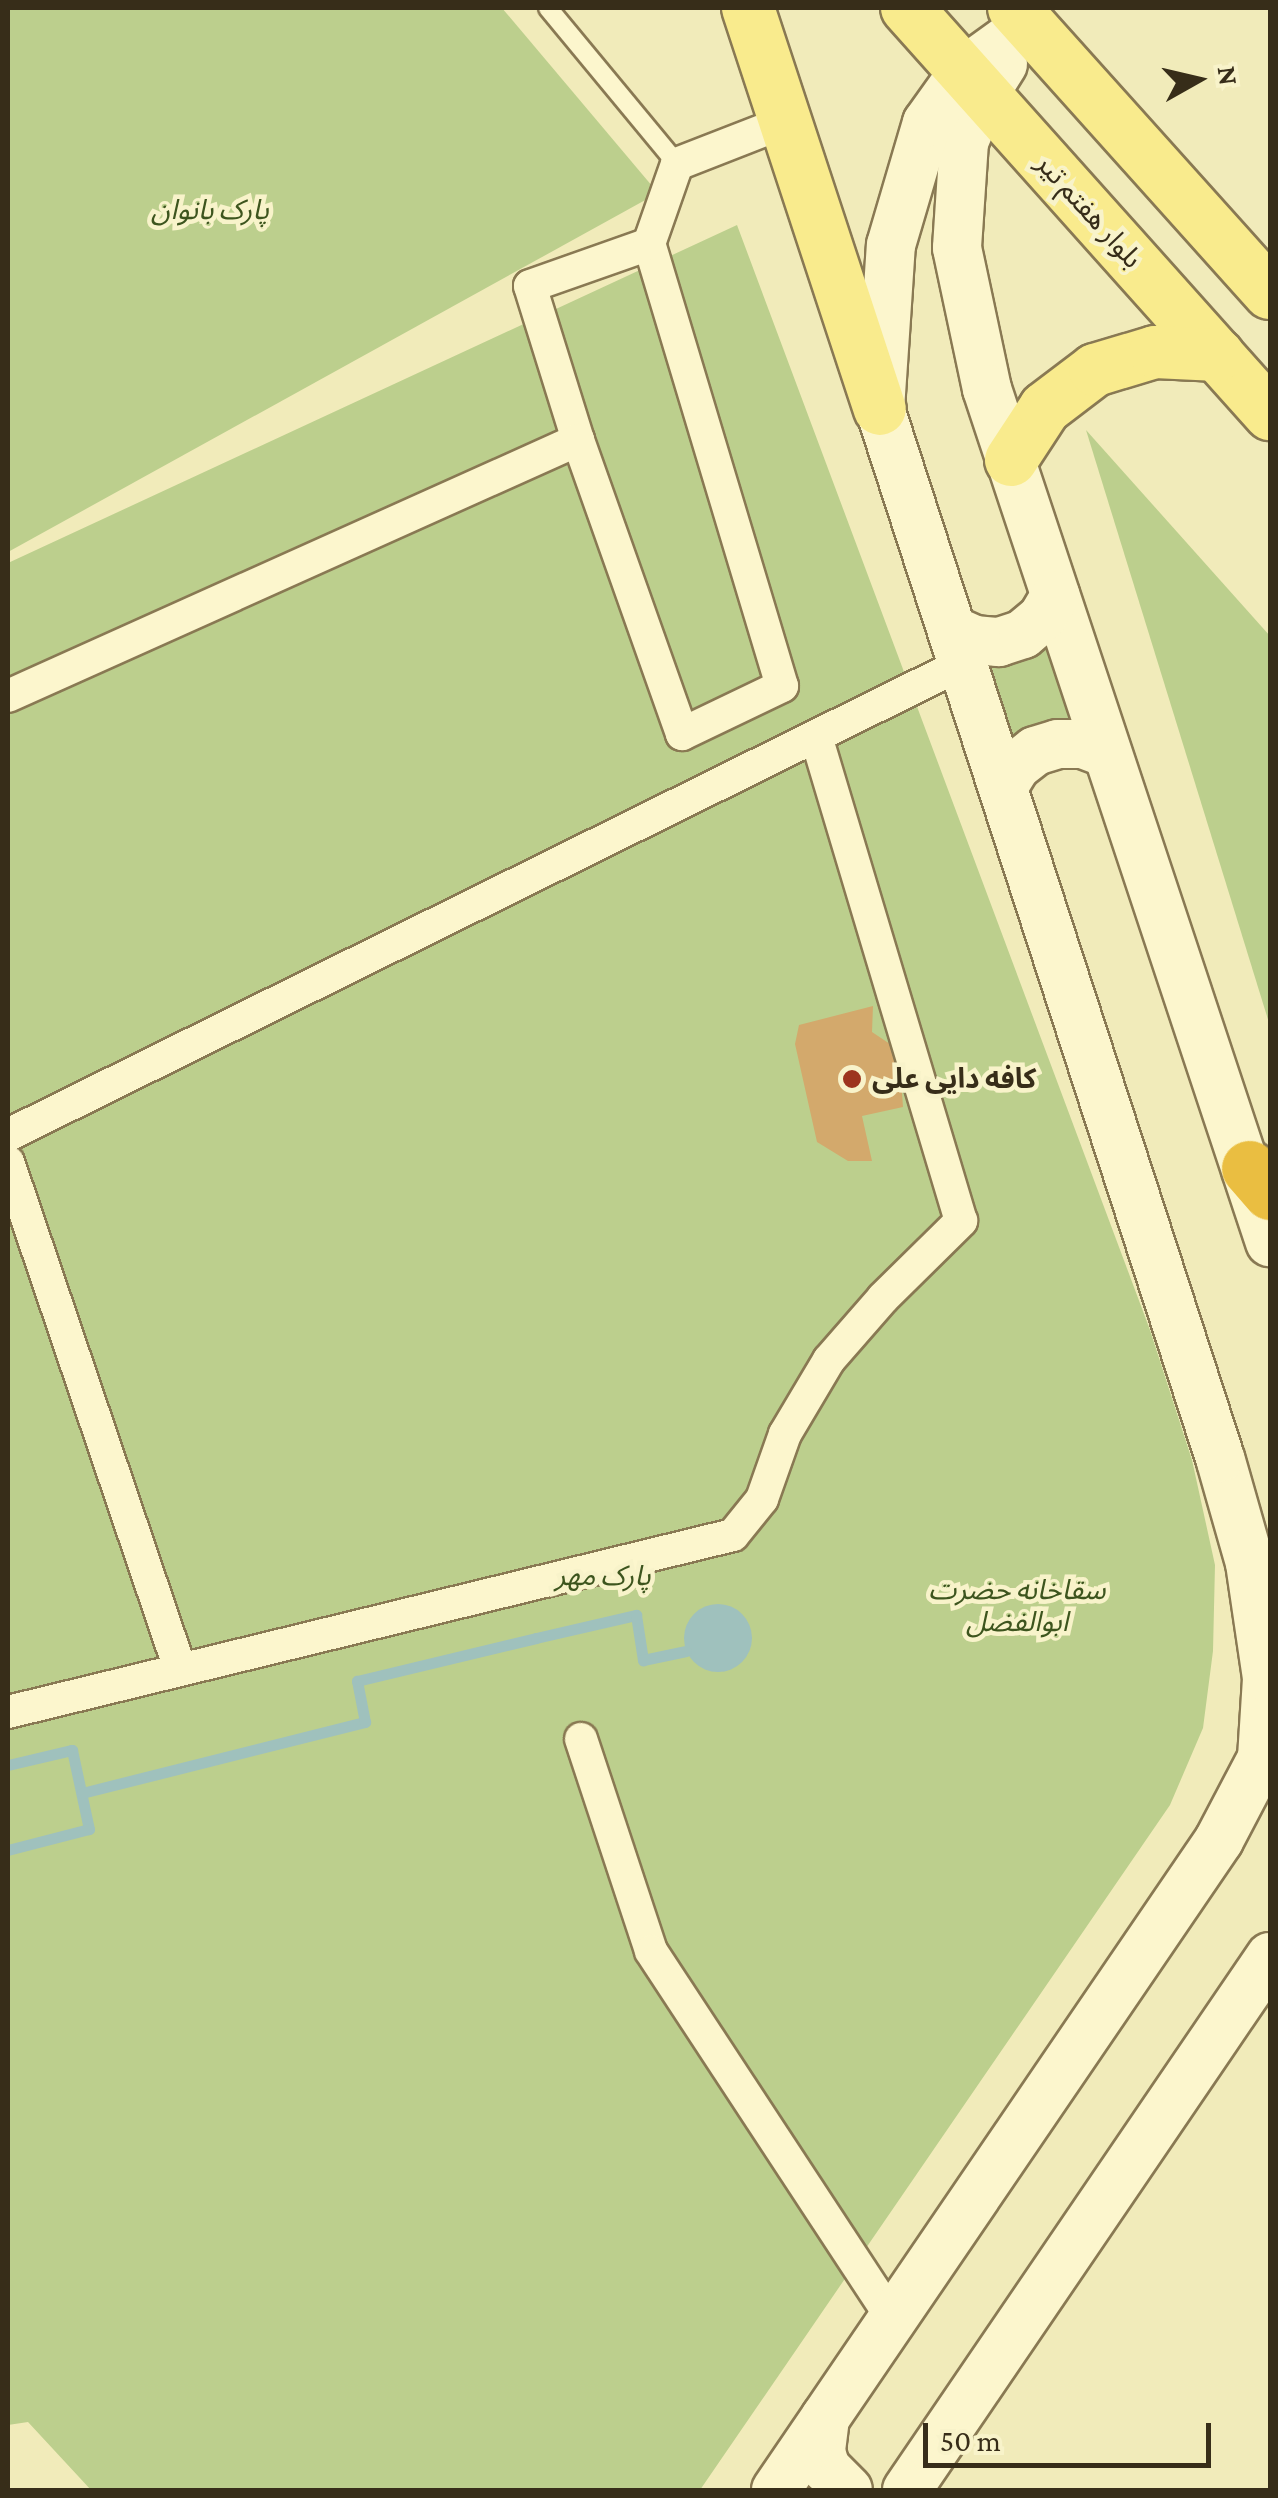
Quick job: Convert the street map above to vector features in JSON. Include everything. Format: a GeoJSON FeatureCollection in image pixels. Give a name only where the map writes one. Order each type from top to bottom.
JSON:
{"type":"FeatureCollection","features":[{"type":"Feature","properties":{"kind":"main road"},"geometry":{"type":"LineString","coordinates":[[748,8],[880,410]]}},
{"type":"Feature","properties":{"kind":"main road","name":"بلوار هفتم تیر"},"geometry":{"type":"LineString","coordinates":[[906,8],[1270,414]]}},
{"type":"Feature","properties":{"kind":"main road"},"geometry":{"type":"LineString","coordinates":[[1030,13],[1270,294]]}},
{"type":"Feature","properties":{"kind":"main road"},"geometry":{"type":"LineString","coordinates":[[1010,460],[1045,408],[1096,370],[1155,352],[1218,355]]}},
{"type":"Feature","properties":{"kind":"street"},"geometry":{"type":"LineString","coordinates":[[776,2490],[1219,1840],[1262,1758],[1267,1678],[1250,1563],[1220,1458],[880,410],[891,245],[926,122],[974,82],[1030,13]]}},
{"type":"Feature","properties":{"kind":"street"},"geometry":{"type":"LineString","coordinates":[[974,82],[964,142],[957,248],[987,389],[1106,753],[1260,1180],[1270,1242]]}},
{"type":"Feature","properties":{"kind":"street"},"geometry":{"type":"LineString","coordinates":[[649,244],[530,286],[578,440],[682,734],[782,686],[649,244],[677,164],[786,122]]}},
{"type":"Feature","properties":{"kind":"street"},"geometry":{"type":"LineString","coordinates":[[8,696],[578,440]]}},
{"type":"Feature","properties":{"kind":"street"},"geometry":{"type":"LineString","coordinates":[[8,1135],[816,736],[957,647],[974,640],[1011,638],[1042,618],[1055,596]]}},
{"type":"Feature","properties":{"kind":"street"},"geometry":{"type":"LineString","coordinates":[[8,1712],[734,1534],[762,1499],[785,1434],[829,1360],[883,1298],[960,1221],[816,736]]}},
{"type":"Feature","properties":{"kind":"street"},"geometry":{"type":"LineString","coordinates":[[1003,787],[1016,766],[1035,751],[1058,744],[1082,744],[1106,753]]}},
{"type":"Feature","properties":{"kind":"street"},"geometry":{"type":"LineString","coordinates":[[8,1162],[180,1669]]}},
{"type":"Feature","properties":{"kind":"street"},"geometry":{"type":"LineString","coordinates":[[581,1739],[652,1951],[893,2318]]}},
{"type":"Feature","properties":{"kind":"street"},"geometry":{"type":"LineString","coordinates":[[908,2487],[1270,1957]]}},
{"type":"Feature","properties":{"kind":"street"},"geometry":{"type":"LineString","coordinates":[[826,2418],[821,2452],[826,2468],[848,2490]]}},
{"type":"Feature","properties":{"kind":"lane"},"geometry":{"type":"LineString","coordinates":[[548,8],[677,164]]}},
{"type":"Feature","properties":{"kind":"green space","name":"پارک بانوان"},"geometry":{"type":"Polygon","coordinates":[[[8,8],[502,8],[658,193],[8,552],[8,8]]]}},
{"type":"Feature","properties":{"kind":"green space","name":"پارک مهر"},"geometry":{"type":"Polygon","coordinates":[[[737,225],[1150,1330],[1192,1460],[1215,1565],[1213,1651],[1203,1728],[1170,1805],[700,2490],[91,2490],[28,2422],[8,2425],[8,563],[737,225]]]}},
{"type":"Feature","properties":{"kind":"green space"},"geometry":{"type":"Polygon","coordinates":[[[1086,430],[1270,636],[1270,1026],[1086,430]]]}},
{"type":"Feature","properties":{"kind":"green space"},"geometry":{"type":"Polygon","coordinates":[[[1043,618],[1103,750],[1014,764],[974,641],[1043,618]]]}},
{"type":"Feature","properties":{"kind":"water"},"geometry":{"type":"Polygon","coordinates":[[[718,1604],[731,1606],[742,1614],[750,1625],[750,1651],[742,1662],[731,1670],[718,1672],[705,1670],[694,1662],[686,1651],[684,1638],[686,1625],[694,1614],[705,1606],[718,1604]]]}},
{"type":"Feature","properties":{"kind":"building","name":"کافه دایی علی"},"geometry":{"type":"Polygon","coordinates":[[[873,1006],[872,1032],[899,1050],[903,1107],[862,1116],[872,1161],[848,1161],[817,1142],[795,1044],[799,1025],[873,1006]]]}},
{"type":"Feature","properties":{"kind":"waterway"},"geometry":{"type":"LineString","coordinates":[[82,1793],[365,1722],[357,1681],[536,1638],[636,1615],[643,1660],[686,1651]]}},
{"type":"Feature","properties":{"kind":"waterway"},"geometry":{"type":"LineString","coordinates":[[8,1765],[72,1750],[89,1829],[8,1850]]}},
{"type":"Feature","properties":{"kind":"place","name":"کافه دایی علی"},"geometry":{"type":"Point","coordinates":[852,1079]}},
{"type":"Feature","properties":{"kind":"park label","name":"سقاخانه حضرت ابوالفضل"},"geometry":{"type":"Point","coordinates":[1017,1606]}}]}
